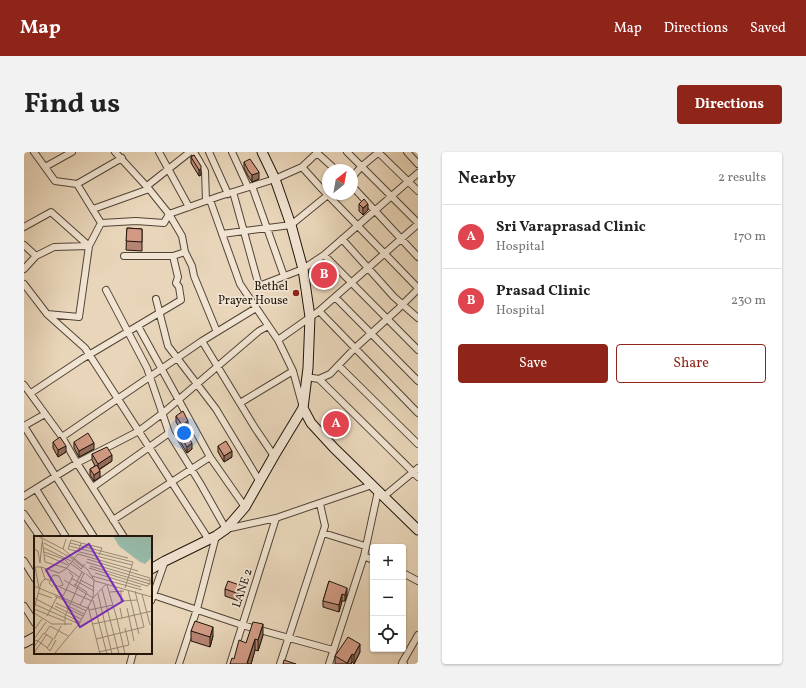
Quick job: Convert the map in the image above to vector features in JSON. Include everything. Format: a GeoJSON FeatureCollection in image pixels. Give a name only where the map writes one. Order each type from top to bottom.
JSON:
{"type":"FeatureCollection","features":[{"type":"Feature","properties":{"kind":"street"},"geometry":{"type":"LineString","coordinates":[[34,152],[55,182],[77,184],[122,158]]}},
{"type":"Feature","properties":{"kind":"street"},"geometry":{"type":"LineString","coordinates":[[45,168],[72,152]]}},
{"type":"Feature","properties":{"kind":"street"},"geometry":{"type":"LineString","coordinates":[[115,152],[122,158],[169,214],[182,236],[185,252],[192,266],[194,276],[217,332]]}},
{"type":"Feature","properties":{"kind":"street"},"geometry":{"type":"LineString","coordinates":[[159,152],[189,207]]}},
{"type":"Feature","properties":{"kind":"street"},"geometry":{"type":"LineString","coordinates":[[93,209],[148,188],[190,152]]}},
{"type":"Feature","properties":{"kind":"street"},"geometry":{"type":"LineString","coordinates":[[194,152],[206,171],[208,200],[240,284],[278,340],[293,371],[303,408],[311,423],[418,530]]}},
{"type":"Feature","properties":{"kind":"street"},"geometry":{"type":"LineString","coordinates":[[209,152],[230,193],[244,231],[259,286],[303,269],[358,226],[418,173]]}},
{"type":"Feature","properties":{"kind":"street"},"geometry":{"type":"LineString","coordinates":[[232,152],[250,187],[267,227],[284,276]]}},
{"type":"Feature","properties":{"kind":"street"},"geometry":{"type":"LineString","coordinates":[[152,568],[212,538],[226,529],[245,508],[303,408],[308,368],[310,317],[303,269],[291,225],[275,178],[262,152]]}},
{"type":"Feature","properties":{"kind":"street"},"geometry":{"type":"LineString","coordinates":[[101,223],[164,223],[169,214],[250,187],[302,167],[317,152],[330,164]]}},
{"type":"Feature","properties":{"kind":"street"},"geometry":{"type":"LineString","coordinates":[[278,340],[335,297],[418,224],[347,152]]}},
{"type":"Feature","properties":{"kind":"street"},"geometry":{"type":"LineString","coordinates":[[358,171],[379,152],[418,191]]}},
{"type":"Feature","properties":{"kind":"street"},"geometry":{"type":"LineString","coordinates":[[407,152],[418,164]]}},
{"type":"Feature","properties":{"kind":"street"},"geometry":{"type":"LineString","coordinates":[[302,167],[322,188]]}},
{"type":"Feature","properties":{"kind":"street"},"geometry":{"type":"LineString","coordinates":[[77,184],[101,223]]}},
{"type":"Feature","properties":{"kind":"street"},"geometry":{"type":"LineString","coordinates":[[358,192],[418,257]]}},
{"type":"Feature","properties":{"kind":"street"},"geometry":{"type":"LineString","coordinates":[[222,234],[291,225],[322,199]]}},
{"type":"Feature","properties":{"kind":"street"},"geometry":{"type":"LineString","coordinates":[[306,377],[319,379],[330,374],[418,288],[334,200]]}},
{"type":"Feature","properties":{"kind":"street"},"geometry":{"type":"LineString","coordinates":[[24,227],[50,212],[89,246]]}},
{"type":"Feature","properties":{"kind":"street"},"geometry":{"type":"LineString","coordinates":[[47,314],[79,317],[89,246],[101,223]]}},
{"type":"Feature","properties":{"kind":"street"},"geometry":{"type":"LineString","coordinates":[[342,239],[394,297],[418,318]]}},
{"type":"Feature","properties":{"kind":"street"},"geometry":{"type":"LineString","coordinates":[[24,245],[36,256]]}},
{"type":"Feature","properties":{"kind":"street"},"geometry":{"type":"LineString","coordinates":[[24,269],[36,256],[54,247],[89,246]]}},
{"type":"Feature","properties":{"kind":"street"},"geometry":{"type":"LineString","coordinates":[[124,256],[173,256],[185,252]]}},
{"type":"Feature","properties":{"kind":"street"},"geometry":{"type":"LineString","coordinates":[[324,254],[418,350]]}},
{"type":"Feature","properties":{"kind":"street"},"geometry":{"type":"LineString","coordinates":[[31,393],[89,355],[182,300],[179,287],[176,283],[178,277],[173,256]]}},
{"type":"Feature","properties":{"kind":"street"},"geometry":{"type":"LineString","coordinates":[[24,284],[47,314],[85,348],[171,482],[212,538],[197,609],[180,664]]}},
{"type":"Feature","properties":{"kind":"street"},"geometry":{"type":"LineString","coordinates":[[106,290],[147,368],[169,433],[226,529]]}},
{"type":"Feature","properties":{"kind":"street"},"geometry":{"type":"LineString","coordinates":[[335,297],[418,381]]}},
{"type":"Feature","properties":{"kind":"street"},"geometry":{"type":"LineString","coordinates":[[156,300],[168,346],[216,409],[260,482]]}},
{"type":"Feature","properties":{"kind":"street"},"geometry":{"type":"LineString","coordinates":[[62,437],[202,341],[256,308]]}},
{"type":"Feature","properties":{"kind":"street"},"geometry":{"type":"LineString","coordinates":[[318,311],[418,413]]}},
{"type":"Feature","properties":{"kind":"street"},"geometry":{"type":"LineString","coordinates":[[138,326],[210,457],[245,508]]}},
{"type":"Feature","properties":{"kind":"street"},"geometry":{"type":"LineString","coordinates":[[24,496],[76,463],[139,431],[259,331],[268,326]]}},
{"type":"Feature","properties":{"kind":"street"},"geometry":{"type":"LineString","coordinates":[[202,341],[255,428],[274,456]]}},
{"type":"Feature","properties":{"kind":"street"},"geometry":{"type":"LineString","coordinates":[[339,366],[418,444]]}},
{"type":"Feature","properties":{"kind":"street"},"geometry":{"type":"LineString","coordinates":[[240,403],[293,371]]}},
{"type":"Feature","properties":{"kind":"street"},"geometry":{"type":"LineString","coordinates":[[319,379],[416,470],[418,477]]}},
{"type":"Feature","properties":{"kind":"street"},"geometry":{"type":"LineString","coordinates":[[24,385],[62,437],[76,463],[123,536]]}},
{"type":"Feature","properties":{"kind":"street"},"geometry":{"type":"LineString","coordinates":[[303,408],[418,522]]}},
{"type":"Feature","properties":{"kind":"street"},"geometry":{"type":"LineString","coordinates":[[45,414],[24,426],[93,536]]}},
{"type":"Feature","properties":{"kind":"street"},"geometry":{"type":"LineString","coordinates":[[93,488],[169,433]]}},
{"type":"Feature","properties":{"kind":"street"},"geometry":{"type":"LineString","coordinates":[[113,520],[210,457]]}},
{"type":"Feature","properties":{"kind":"street"},"geometry":{"type":"LineString","coordinates":[[388,493],[416,470]]}},
{"type":"Feature","properties":{"kind":"street"},"geometry":{"type":"LineString","coordinates":[[226,529],[276,518],[375,488]]}},
{"type":"Feature","properties":{"kind":"street"},"geometry":{"type":"LineString","coordinates":[[329,664],[364,556],[375,488]]}},
{"type":"Feature","properties":{"kind":"street"},"geometry":{"type":"LineString","coordinates":[[36,489],[65,536]]}},
{"type":"Feature","properties":{"kind":"street"},"geometry":{"type":"LineString","coordinates":[[280,664],[325,526],[320,504]]}},
{"type":"Feature","properties":{"kind":"street"},"geometry":{"type":"LineString","coordinates":[[24,514],[39,536]]}},
{"type":"Feature","properties":{"kind":"street","name":"LANE 2"},"geometry":{"type":"LineString","coordinates":[[230,664],[276,518]]}},
{"type":"Feature","properties":{"kind":"street"},"geometry":{"type":"LineString","coordinates":[[323,533],[365,546]]}},
{"type":"Feature","properties":{"kind":"street"},"geometry":{"type":"LineString","coordinates":[[364,556],[370,559]]}},
{"type":"Feature","properties":{"kind":"street"},"geometry":{"type":"LineString","coordinates":[[24,561],[34,577]]}},
{"type":"Feature","properties":{"kind":"street"},"geometry":{"type":"LineString","coordinates":[[165,561],[152,598],[197,609],[242,625],[333,650]]}},
{"type":"Feature","properties":{"kind":"street"},"geometry":{"type":"LineString","coordinates":[[406,575],[418,581]]}},
{"type":"Feature","properties":{"kind":"street"},"geometry":{"type":"LineString","coordinates":[[24,606],[34,621]]}},
{"type":"Feature","properties":{"kind":"street"},"geometry":{"type":"LineString","coordinates":[[404,664],[402,663],[418,635]]}},
{"type":"Feature","properties":{"kind":"street"},"geometry":{"type":"LineString","coordinates":[[130,664],[134,654]]}},
{"type":"Feature","properties":{"kind":"building"},"geometry":{"type":"Polygon","coordinates":[[[194,155],[201,166],[201,169],[199,170],[191,157],[194,155]]]}},
{"type":"Feature","properties":{"kind":"building"},"geometry":{"type":"Polygon","coordinates":[[[250,159],[259,172],[252,175],[244,162],[250,159]]]}},
{"type":"Feature","properties":{"kind":"building"},"geometry":{"type":"Polygon","coordinates":[[[364,199],[368,204],[363,208],[359,204],[364,199]]]}},
{"type":"Feature","properties":{"kind":"building"},"geometry":{"type":"Polygon","coordinates":[[[127,228],[142,229],[142,242],[126,241],[127,228]]]}},
{"type":"Feature","properties":{"kind":"building"},"geometry":{"type":"Polygon","coordinates":[[[183,411],[188,421],[182,425],[176,416],[183,411]]]}},
{"type":"Feature","properties":{"kind":"building"},"geometry":{"type":"Polygon","coordinates":[[[181,426],[192,443],[187,447],[176,429],[181,426]]]}},
{"type":"Feature","properties":{"kind":"building"},"geometry":{"type":"Polygon","coordinates":[[[88,433],[94,443],[79,451],[74,442],[88,433]]]}},
{"type":"Feature","properties":{"kind":"building"},"geometry":{"type":"Polygon","coordinates":[[[60,437],[66,446],[58,450],[53,442],[60,437]]]}},
{"type":"Feature","properties":{"kind":"building"},"geometry":{"type":"Polygon","coordinates":[[[226,441],[232,451],[224,456],[218,446],[226,441]]]}},
{"type":"Feature","properties":{"kind":"building"},"geometry":{"type":"Polygon","coordinates":[[[107,447],[112,455],[98,464],[92,454],[107,447]]]}},
{"type":"Feature","properties":{"kind":"building"},"geometry":{"type":"Polygon","coordinates":[[[97,465],[100,471],[94,475],[90,469],[97,465]]]}},
{"type":"Feature","properties":{"kind":"building"},"geometry":{"type":"Polygon","coordinates":[[[228,581],[245,587],[242,595],[225,589],[228,581]]]}},
{"type":"Feature","properties":{"kind":"building"},"geometry":{"type":"Polygon","coordinates":[[[329,581],[347,588],[345,595],[342,594],[339,605],[323,601],[329,581]]]}},
{"type":"Feature","properties":{"kind":"building"},"geometry":{"type":"Polygon","coordinates":[[[195,621],[213,627],[210,637],[191,631],[195,621]]]}},
{"type":"Feature","properties":{"kind":"building"},"geometry":{"type":"Polygon","coordinates":[[[253,622],[263,624],[258,640],[255,639],[247,663],[248,664],[230,664],[232,658],[234,659],[239,640],[246,643],[253,622]]]}},
{"type":"Feature","properties":{"kind":"building"},"geometry":{"type":"Polygon","coordinates":[[[348,637],[360,644],[354,655],[352,654],[347,663],[335,656],[348,637]]]}},
{"type":"Feature","properties":{"kind":"building"},"geometry":{"type":"Polygon","coordinates":[[[284,660],[296,664],[283,664],[284,660]]]}},
{"type":"Feature","properties":{"kind":"place","name":"Prasad Clinic"},"geometry":{"type":"Point","coordinates":[324,275]}},
{"type":"Feature","properties":{"kind":"place","name":"Bethel Prayer House"},"geometry":{"type":"Point","coordinates":[296,293]}},
{"type":"Feature","properties":{"kind":"place","name":"Sri Varaprasad Clinic"},"geometry":{"type":"Point","coordinates":[336,424]}}]}
